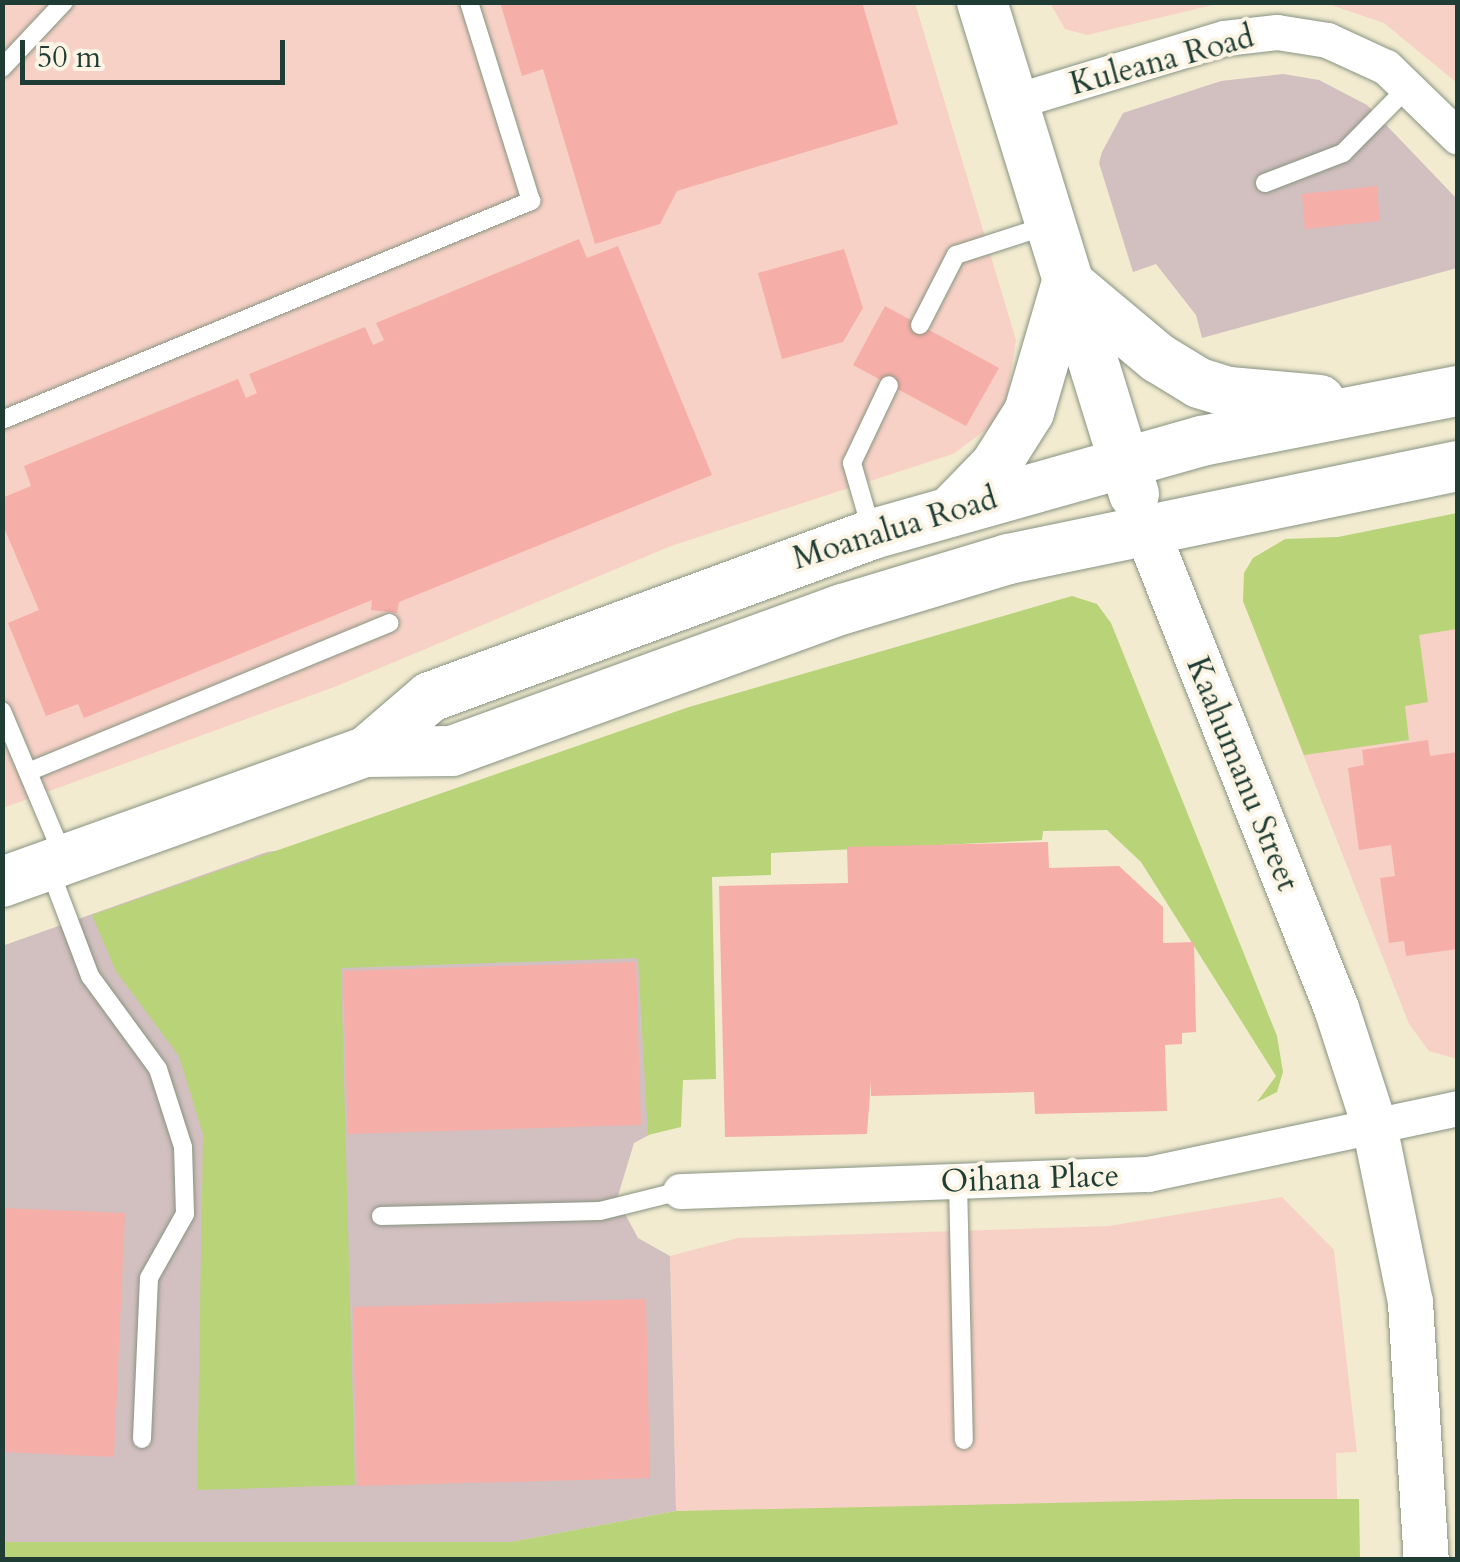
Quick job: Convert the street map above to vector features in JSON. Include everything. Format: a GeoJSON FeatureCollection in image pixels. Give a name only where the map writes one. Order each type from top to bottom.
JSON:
{"type":"FeatureCollection","features":[{"type":"Feature","properties":{"kind":"main road","name":"Kaahumanu Street"},"geometry":{"type":"LineString","coordinates":[[982,2],[1145,527]]}},
{"type":"Feature","properties":{"kind":"main road"},"geometry":{"type":"LineString","coordinates":[[952,510],[995,466],[1029,412],[1067,282],[1158,358],[1199,383],[1228,392],[1378,404]]}},
{"type":"Feature","properties":{"kind":"main road","name":"Moanalua Road"},"geometry":{"type":"LineString","coordinates":[[366,752],[430,697],[873,534],[1123,462],[1378,404],[1458,391]]}},
{"type":"Feature","properties":{"kind":"main road","name":"Moanalua Road"},"geometry":{"type":"LineString","coordinates":[[2,882],[366,752],[452,750],[843,609],[1145,527],[1458,466]]}},
{"type":"Feature","properties":{"kind":"street","name":"Kuleana Road"},"geometry":{"type":"LineString","coordinates":[[1012,102],[1250,33],[1327,40],[1373,59],[1410,85],[1458,137]]}},
{"type":"Feature","properties":{"kind":"street","name":"Kaahumanu Street"},"geometry":{"type":"LineString","coordinates":[[1145,527],[1336,1008],[1374,1125],[1410,1302],[1426,1560]]}},
{"type":"Feature","properties":{"kind":"street","name":"Oihana Place"},"geometry":{"type":"LineString","coordinates":[[680,1190],[958,1183],[1174,1171],[1458,1108]]}},
{"type":"Feature","properties":{"kind":"lane"},"geometry":{"type":"LineString","coordinates":[[2,68],[64,2]]}},
{"type":"Feature","properties":{"kind":"lane"},"geometry":{"type":"LineString","coordinates":[[2,420],[530,202],[469,2]]}},
{"type":"Feature","properties":{"kind":"lane"},"geometry":{"type":"LineString","coordinates":[[1265,184],[1343,153],[1410,85]]}},
{"type":"Feature","properties":{"kind":"lane"},"geometry":{"type":"LineString","coordinates":[[920,325],[956,255],[1050,225]]}},
{"type":"Feature","properties":{"kind":"lane"},"geometry":{"type":"LineString","coordinates":[[873,534],[852,462],[889,384]]}},
{"type":"Feature","properties":{"kind":"lane"},"geometry":{"type":"LineString","coordinates":[[28,772],[390,623]]}},
{"type":"Feature","properties":{"kind":"lane"},"geometry":{"type":"LineString","coordinates":[[2,710],[28,772],[90,976],[158,1070],[183,1146],[184,1214],[149,1278],[142,1439]]}},
{"type":"Feature","properties":{"kind":"lane"},"geometry":{"type":"LineString","coordinates":[[958,1183],[964,1440]]}},
{"type":"Feature","properties":{"kind":"lane"},"geometry":{"type":"LineString","coordinates":[[381,1216],[600,1211],[680,1190]]}},
{"type":"Feature","properties":{"kind":"shaded area"},"geometry":{"type":"Polygon","coordinates":[[[1050,2],[1221,3],[1087,35],[1065,29],[1050,2]]]}},
{"type":"Feature","properties":{"kind":"shaded area"},"geometry":{"type":"Polygon","coordinates":[[[3,3],[915,3],[1016,340],[1006,405],[994,424],[953,454],[671,546],[337,686],[3,808],[3,3]]]}},
{"type":"Feature","properties":{"kind":"shaded area"},"geometry":{"type":"Polygon","coordinates":[[[1325,3],[1457,3],[1457,83],[1384,23],[1325,3]]]}},
{"type":"Feature","properties":{"kind":"shaded area"},"geometry":{"type":"Polygon","coordinates":[[[1283,74],[1319,80],[1367,105],[1457,199],[1457,268],[1202,338],[1196,315],[1156,264],[1133,272],[1099,163],[1102,152],[1123,113],[1221,81],[1283,74]]]}},
{"type":"Feature","properties":{"kind":"shaded area"},"geometry":{"type":"Polygon","coordinates":[[[1457,569],[1457,1059],[1429,1051],[1409,1024],[1243,601],[1457,569]]]}},
{"type":"Feature","properties":{"kind":"shaded area"},"geometry":{"type":"Polygon","coordinates":[[[656,804],[662,1128],[634,1143],[617,1199],[638,1238],[670,1256],[676,1511],[512,1542],[3,1542],[2,946],[267,852],[656,804]]]}},
{"type":"Feature","properties":{"kind":"shaded area"},"geometry":{"type":"Polygon","coordinates":[[[1282,1197],[1334,1250],[1357,1452],[1336,1453],[1337,1499],[676,1511],[670,1256],[738,1238],[1109,1226],[1282,1197]]]}},
{"type":"Feature","properties":{"kind":"green space"},"geometry":{"type":"Polygon","coordinates":[[[1457,513],[1457,629],[1419,635],[1428,702],[1405,706],[1409,740],[1304,755],[1243,601],[1244,573],[1253,558],[1285,539],[1338,537],[1457,513]]]}},
{"type":"Feature","properties":{"kind":"green space"},"geometry":{"type":"Polygon","coordinates":[[[1072,596],[1097,604],[1111,623],[1277,1036],[1283,1072],[1277,1092],[1257,1102],[1276,1076],[1141,862],[1107,830],[1043,831],[1042,840],[771,853],[771,875],[712,877],[716,1079],[683,1080],[681,1127],[648,1135],[638,958],[341,968],[355,1485],[197,1490],[203,1134],[179,1056],[116,971],[92,915],[689,707],[1072,596]]]}},
{"type":"Feature","properties":{"kind":"green space"},"geometry":{"type":"Polygon","coordinates":[[[1359,1499],[1360,1559],[3,1559],[3,1542],[511,1542],[676,1511],[1359,1499]]]}},
{"type":"Feature","properties":{"kind":"building"},"geometry":{"type":"Polygon","coordinates":[[[500,2],[862,2],[898,124],[677,191],[660,224],[595,244],[543,69],[522,76],[500,2]]]}},
{"type":"Feature","properties":{"kind":"building"},"geometry":{"type":"Polygon","coordinates":[[[1377,186],[1380,221],[1305,229],[1302,194],[1377,186]]]}},
{"type":"Feature","properties":{"kind":"building"},"geometry":{"type":"Polygon","coordinates":[[[579,239],[587,258],[618,246],[712,475],[399,602],[397,613],[371,610],[372,600],[84,718],[78,704],[46,716],[8,623],[39,610],[2,523],[2,498],[31,486],[24,466],[238,379],[246,398],[257,393],[249,374],[365,327],[373,345],[384,340],[376,323],[579,239]]]}},
{"type":"Feature","properties":{"kind":"building"},"geometry":{"type":"Polygon","coordinates":[[[844,249],[863,308],[843,342],[782,359],[758,273],[844,249]]]}},
{"type":"Feature","properties":{"kind":"building"},"geometry":{"type":"Polygon","coordinates":[[[885,306],[999,368],[966,426],[853,365],[885,306]]]}},
{"type":"Feature","properties":{"kind":"building"},"geometry":{"type":"Polygon","coordinates":[[[1428,740],[1430,756],[1458,752],[1458,949],[1406,956],[1404,941],[1389,943],[1380,878],[1395,876],[1391,845],[1359,850],[1348,768],[1364,765],[1362,750],[1428,740]]]}},
{"type":"Feature","properties":{"kind":"building"},"geometry":{"type":"Polygon","coordinates":[[[1048,842],[1049,868],[1119,866],[1163,907],[1163,943],[1194,942],[1196,1032],[1182,1033],[1182,1044],[1165,1045],[1167,1111],[1035,1114],[1034,1092],[871,1096],[871,1080],[867,1134],[725,1137],[719,886],[848,883],[847,847],[1048,842]]]}},
{"type":"Feature","properties":{"kind":"building"},"geometry":{"type":"Polygon","coordinates":[[[636,962],[641,1125],[348,1134],[343,971],[636,962]]]}},
{"type":"Feature","properties":{"kind":"building"},"geometry":{"type":"Polygon","coordinates":[[[2,1208],[125,1213],[114,1457],[2,1452],[2,1208]]]}},
{"type":"Feature","properties":{"kind":"building"},"geometry":{"type":"Polygon","coordinates":[[[646,1299],[650,1478],[357,1486],[353,1307],[646,1299]]]}}]}
